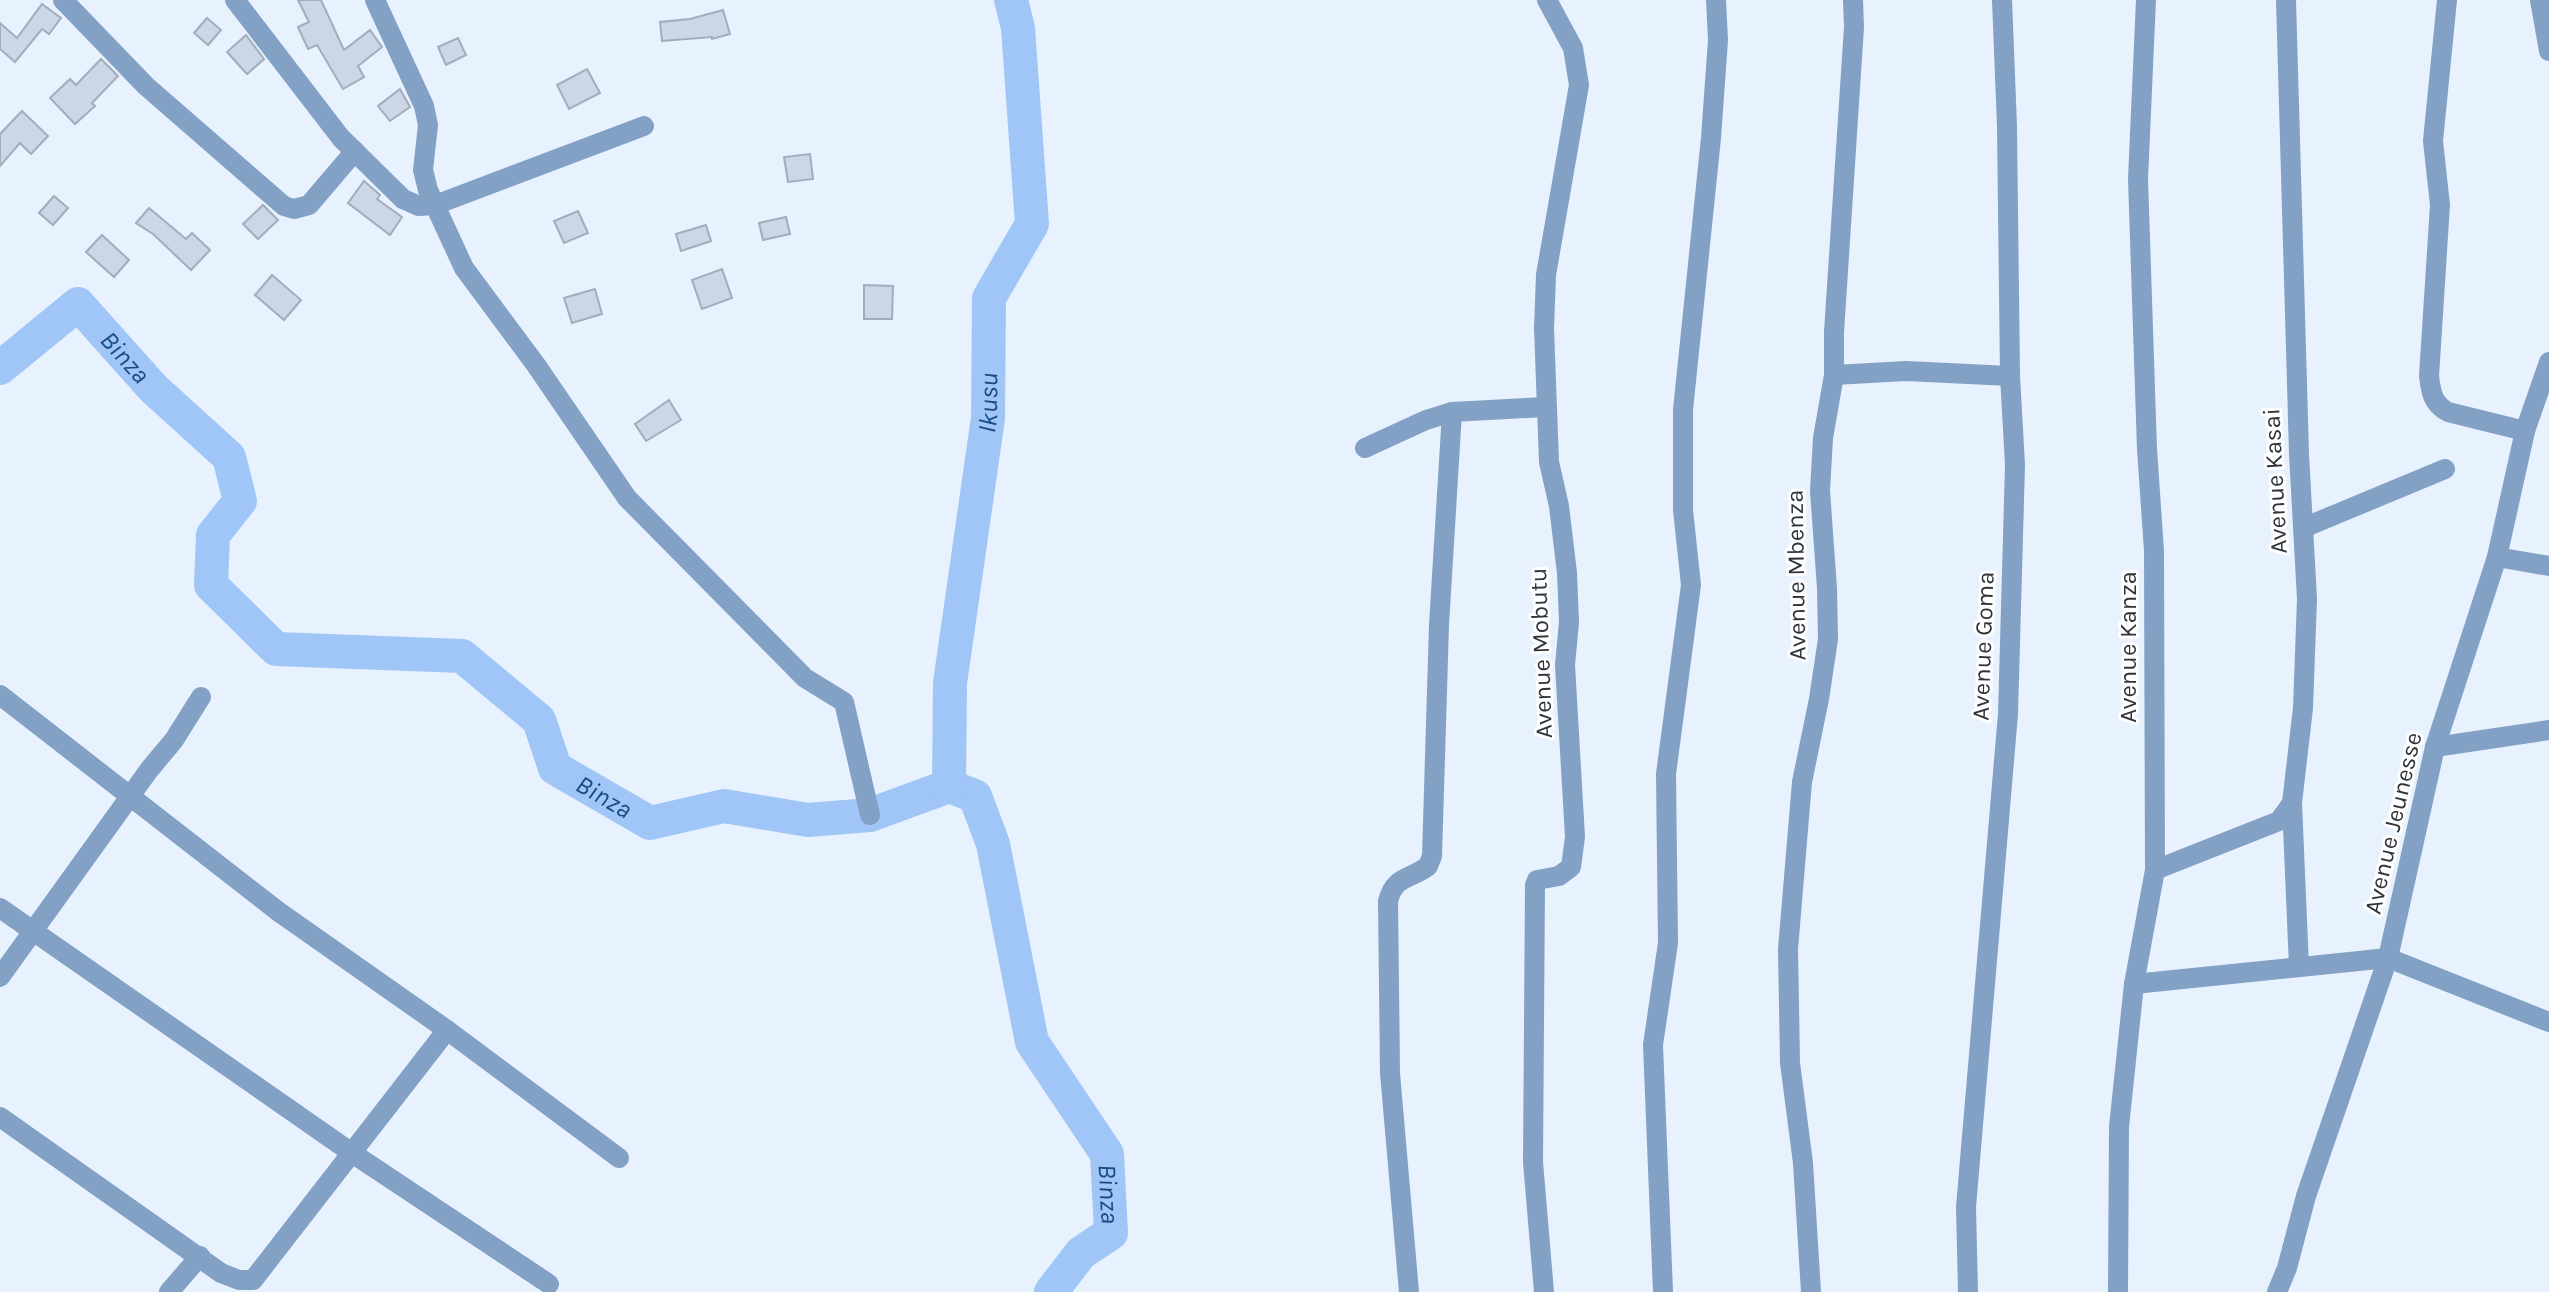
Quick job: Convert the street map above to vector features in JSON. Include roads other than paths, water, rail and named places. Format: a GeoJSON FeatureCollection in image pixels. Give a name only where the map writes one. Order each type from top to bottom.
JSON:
{"type":"FeatureCollection","features":[{"type":"Feature","properties":{"kind":"street"},"geometry":{"type":"LineString","coordinates":[[63,0],[146,86],[284,206],[294,209],[309,205],[355,151]]}},
{"type":"Feature","properties":{"kind":"street"},"geometry":{"type":"LineString","coordinates":[[235,0],[341,138],[403,199],[419,206],[435,205],[644,126]]}},
{"type":"Feature","properties":{"kind":"street"},"geometry":{"type":"LineString","coordinates":[[375,0],[424,106],[428,125],[423,170],[435,205],[464,268],[536,365],[627,498],[805,678],[844,702],[870,815]]}},
{"type":"Feature","properties":{"kind":"street","name":"Avenue Mobutu"},"geometry":{"type":"LineString","coordinates":[[1544,1292],[1533,1162],[1535,885],[1537,880],[1559,876],[1571,867],[1575,837],[1565,665],[1569,622],[1567,573],[1559,506],[1549,462],[1545,407],[1546,275],[1579,85],[1573,48],[1547,0]]}},
{"type":"Feature","properties":{"kind":"street"},"geometry":{"type":"LineString","coordinates":[[1663,1292],[1653,1045],[1668,943],[1666,774],[1691,585],[1683,510],[1683,410],[1711,138],[1718,40],[1716,0]]}},
{"type":"Feature","properties":{"kind":"street","name":"Avenue Mbenza"},"geometry":{"type":"LineString","coordinates":[[1811,1292],[1803,1163],[1790,1063],[1788,949],[1802,782],[1828,639],[1820,491],[1823,438],[1834,375],[1853,0]]}},
{"type":"Feature","properties":{"kind":"street","name":"Avenue Goma"},"geometry":{"type":"LineString","coordinates":[[1968,1292],[1966,1207],[2008,714],[2015,465],[2010,376],[2002,0]]}},
{"type":"Feature","properties":{"kind":"street","name":"Avenue Kanza"},"geometry":{"type":"LineString","coordinates":[[2118,1292],[2119,1127],[2134,984],[2155,870],[2154,551],[2147,449],[2138,179],[2146,0]]}},
{"type":"Feature","properties":{"kind":"street","name":"Avenue Kasai"},"geometry":{"type":"LineString","coordinates":[[2286,0],[2307,599],[2303,708],[2292,803],[2299,967]]}},
{"type":"Feature","properties":{"kind":"street"},"geometry":{"type":"LineString","coordinates":[[2447,0],[2433,141],[2440,205],[2429,376],[2431,392],[2438,407],[2448,412],[2525,431]]}},
{"type":"Feature","properties":{"kind":"street"},"geometry":{"type":"LineString","coordinates":[[2540,0],[2549,51]]}},
{"type":"Feature","properties":{"kind":"street","name":"Avenue Jeunesse"},"geometry":{"type":"LineString","coordinates":[[2277,1292],[2287,1268],[2306,1196],[2388,958],[2435,747],[2497,557],[2525,431],[2545,387],[2549,362]]}},
{"type":"Feature","properties":{"kind":"street"},"geometry":{"type":"LineString","coordinates":[[1834,375],[1906,371],[2010,376]]}},
{"type":"Feature","properties":{"kind":"street"},"geometry":{"type":"LineString","coordinates":[[1365,448],[1426,420],[1452,412],[1545,407]]}},
{"type":"Feature","properties":{"kind":"street"},"geometry":{"type":"LineString","coordinates":[[1409,1292],[1390,1073],[1388,901],[1391,888],[1399,881],[1421,872],[1432,856],[1439,625],[1452,412]]}},
{"type":"Feature","properties":{"kind":"street"},"geometry":{"type":"LineString","coordinates":[[2303,528],[2445,469]]}},
{"type":"Feature","properties":{"kind":"street"},"geometry":{"type":"LineString","coordinates":[[2497,557],[2549,566]]}},
{"type":"Feature","properties":{"kind":"street"},"geometry":{"type":"LineString","coordinates":[[0,695],[279,912],[447,1030],[619,1158]]}},
{"type":"Feature","properties":{"kind":"street"},"geometry":{"type":"LineString","coordinates":[[0,977],[174,740],[201,697]]}},
{"type":"Feature","properties":{"kind":"street"},"geometry":{"type":"LineString","coordinates":[[2435,747],[2549,730]]}},
{"type":"Feature","properties":{"kind":"street"},"geometry":{"type":"LineString","coordinates":[[2155,870],[2279,821],[2292,803]]}},
{"type":"Feature","properties":{"kind":"street"},"geometry":{"type":"LineString","coordinates":[[0,908],[352,1153],[549,1284]]}},
{"type":"Feature","properties":{"kind":"street"},"geometry":{"type":"LineString","coordinates":[[2134,984],[2388,958],[2549,1022]]}},
{"type":"Feature","properties":{"kind":"street"},"geometry":{"type":"LineString","coordinates":[[0,1117],[229,1277],[260,1286],[352,1153],[447,1030]]}},
{"type":"Feature","properties":{"kind":"street"},"geometry":{"type":"LineString","coordinates":[[169,1292],[200,1256]]}},
{"type":"Feature","properties":{"kind":"waterway","name":"Ikusu"},"geometry":{"type":"LineString","coordinates":[[949,786],[950,683],[988,418],[989,298],[1032,224],[1018,28],[1011,0]]}},
{"type":"Feature","properties":{"kind":"waterway","name":"Binza"},"geometry":{"type":"LineString","coordinates":[[0,368],[78,304],[153,388],[229,457],[240,501],[213,535],[211,585],[276,649],[462,656],[539,720],[555,768],[650,823],[724,806],[808,820],[870,815],[949,786],[975,796],[993,844],[1032,1042],[1107,1154],[1111,1233],[1081,1253],[1051,1292]]}}]}
